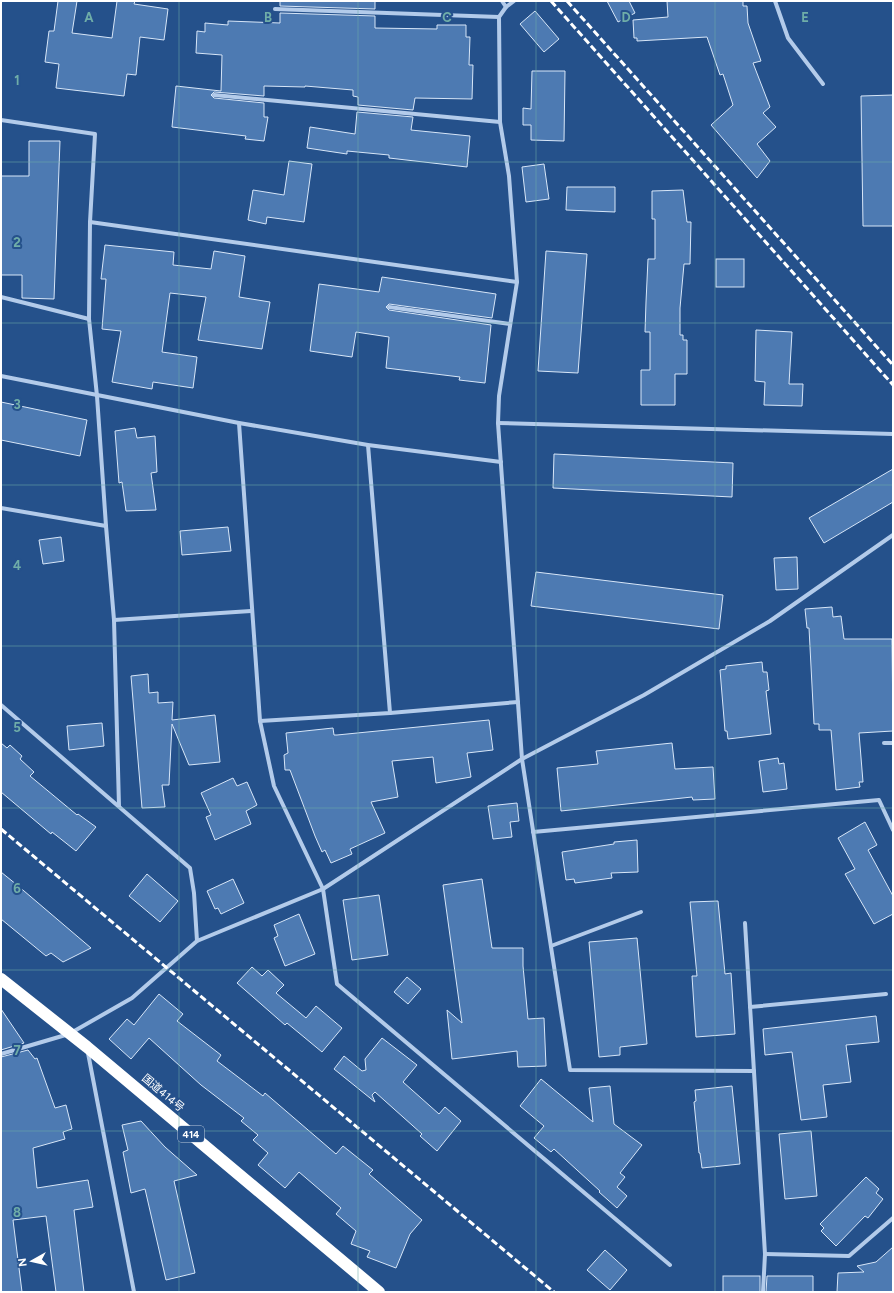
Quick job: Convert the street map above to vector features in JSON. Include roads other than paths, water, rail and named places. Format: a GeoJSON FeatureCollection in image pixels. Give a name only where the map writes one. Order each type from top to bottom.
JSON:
{"type":"FeatureCollection","features":[{"type":"Feature","properties":{"kind":"highway","name":"国道414号"},"geometry":{"type":"LineString","coordinates":[[1,979],[87,1047],[379,1292]]}},
{"type":"Feature","properties":{"kind":"street"},"geometry":{"type":"LineString","coordinates":[[502,1],[506,7]]}},
{"type":"Feature","properties":{"kind":"street"},"geometry":{"type":"LineString","coordinates":[[514,1],[506,7],[499,17],[500,122],[509,176],[517,282],[499,396],[498,423],[522,759],[570,1070],[754,1071]]}},
{"type":"Feature","properties":{"kind":"street"},"geometry":{"type":"LineString","coordinates":[[775,1],[788,38],[823,84]]}},
{"type":"Feature","properties":{"kind":"street"},"geometry":{"type":"LineString","coordinates":[[275,9],[499,17]]}},
{"type":"Feature","properties":{"kind":"street"},"geometry":{"type":"LineString","coordinates":[[214,94],[500,122]]}},
{"type":"Feature","properties":{"kind":"street"},"geometry":{"type":"LineString","coordinates":[[1,120],[95,134],[90,222],[89,318],[97,396],[114,620],[119,806]]}},
{"type":"Feature","properties":{"kind":"street"},"geometry":{"type":"LineString","coordinates":[[90,222],[517,282]]}},
{"type":"Feature","properties":{"kind":"street"},"geometry":{"type":"LineString","coordinates":[[1,297],[89,318]]}},
{"type":"Feature","properties":{"kind":"street"},"geometry":{"type":"LineString","coordinates":[[389,308],[510,324]]}},
{"type":"Feature","properties":{"kind":"street"},"geometry":{"type":"LineString","coordinates":[[1,376],[239,423],[368,445],[501,462]]}},
{"type":"Feature","properties":{"kind":"street"},"geometry":{"type":"LineString","coordinates":[[239,423],[251,611],[260,721],[274,786],[323,889],[337,984],[670,1265]]}},
{"type":"Feature","properties":{"kind":"street"},"geometry":{"type":"LineString","coordinates":[[498,423],[893,434]]}},
{"type":"Feature","properties":{"kind":"street"},"geometry":{"type":"LineString","coordinates":[[368,445],[390,713]]}},
{"type":"Feature","properties":{"kind":"street"},"geometry":{"type":"LineString","coordinates":[[1,508],[106,526]]}},
{"type":"Feature","properties":{"kind":"street"},"geometry":{"type":"LineString","coordinates":[[1,1054],[69,1034],[132,998],[197,941],[323,889],[522,759],[644,695],[770,621],[893,535]]}},
{"type":"Feature","properties":{"kind":"street"},"geometry":{"type":"LineString","coordinates":[[114,620],[251,611]]}},
{"type":"Feature","properties":{"kind":"street"},"geometry":{"type":"LineString","coordinates":[[260,721],[390,713],[518,702]]}},
{"type":"Feature","properties":{"kind":"street"},"geometry":{"type":"LineString","coordinates":[[1,705],[190,868],[194,893],[197,941]]}},
{"type":"Feature","properties":{"kind":"street"},"geometry":{"type":"LineString","coordinates":[[884,743],[893,743]]}},
{"type":"Feature","properties":{"kind":"street"},"geometry":{"type":"LineString","coordinates":[[533,832],[879,800],[893,830]]}},
{"type":"Feature","properties":{"kind":"street"},"geometry":{"type":"LineString","coordinates":[[551,946],[641,912]]}},
{"type":"Feature","properties":{"kind":"street"},"geometry":{"type":"LineString","coordinates":[[745,923],[765,1254],[763,1292]]}},
{"type":"Feature","properties":{"kind":"street"},"geometry":{"type":"LineString","coordinates":[[750,1008],[886,994]]}},
{"type":"Feature","properties":{"kind":"street"},"geometry":{"type":"LineString","coordinates":[[87,1047],[134,1292]]}},
{"type":"Feature","properties":{"kind":"street"},"geometry":{"type":"LineString","coordinates":[[765,1254],[849,1256],[893,1218]]}},
{"type":"Feature","properties":{"kind":"railway"},"geometry":{"type":"LineString","coordinates":[[551,1],[893,385]]}},
{"type":"Feature","properties":{"kind":"railway"},"geometry":{"type":"LineString","coordinates":[[567,1],[893,365]]}},
{"type":"Feature","properties":{"kind":"railway"},"geometry":{"type":"LineString","coordinates":[[1,829],[554,1292]]}}]}
